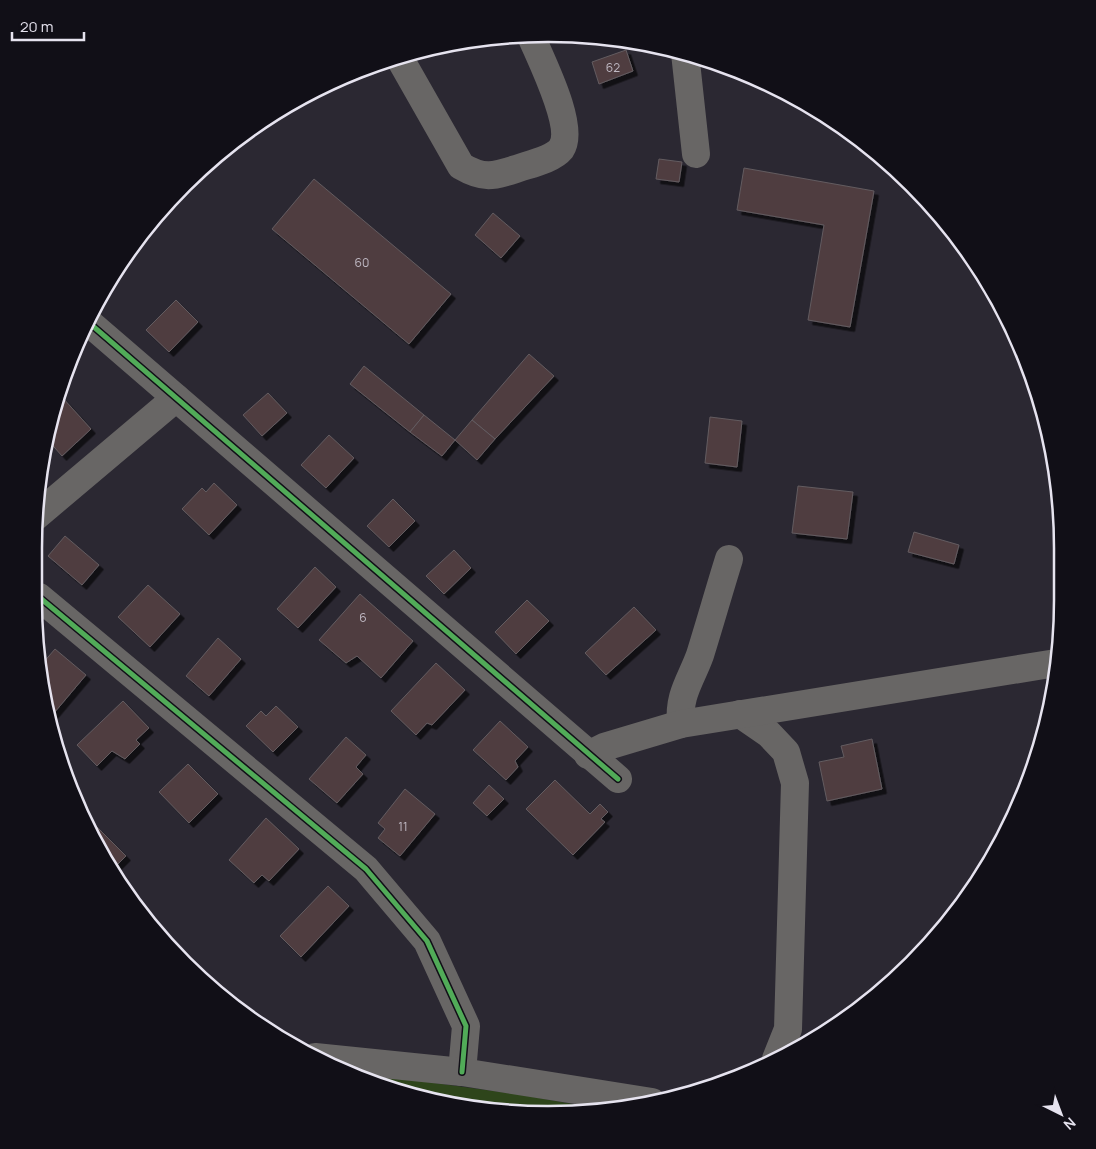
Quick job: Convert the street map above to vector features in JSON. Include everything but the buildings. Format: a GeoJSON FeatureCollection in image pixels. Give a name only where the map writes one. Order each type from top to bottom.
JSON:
{"type":"FeatureCollection","features":[{"type":"Feature","properties":{"kind":"street"},"geometry":{"type":"LineString","coordinates":[[403,64],[461,166],[475,174],[491,177],[539,161],[560,150],[566,136],[560,108],[535,43]]}},
{"type":"Feature","properties":{"kind":"street"},"geometry":{"type":"LineString","coordinates":[[686,62],[696,154]]}},
{"type":"Feature","properties":{"kind":"street"},"geometry":{"type":"LineString","coordinates":[[94,327],[618,779]]}},
{"type":"Feature","properties":{"kind":"street"},"geometry":{"type":"LineString","coordinates":[[45,509],[176,398]]}},
{"type":"Feature","properties":{"kind":"street"},"geometry":{"type":"LineString","coordinates":[[680,724],[679,708],[699,657],[729,559]]}},
{"type":"Feature","properties":{"kind":"street"},"geometry":{"type":"LineString","coordinates":[[43,600],[366,869],[427,941],[466,1026],[462,1072]]}},
{"type":"Feature","properties":{"kind":"street"},"geometry":{"type":"LineString","coordinates":[[588,755],[604,747],[680,724],[1049,664]]}},
{"type":"Feature","properties":{"kind":"street"},"geometry":{"type":"LineString","coordinates":[[740,714],[769,734],[786,752],[795,783],[788,1029],[780,1050]]}},
{"type":"Feature","properties":{"kind":"street"},"geometry":{"type":"LineString","coordinates":[[335,1059],[462,1072],[633,1099]]}},
{"type":"Feature","properties":{"kind":"green space"},"geometry":{"type":"Polygon","coordinates":[[[372,1075],[522,1095],[579,1105],[515,1105],[482,1102],[449,1097],[372,1075]]]}},
{"type":"Feature","properties":{"kind":"cycle path"},"geometry":{"type":"LineString","coordinates":[[94,327],[618,779]]}},
{"type":"Feature","properties":{"kind":"cycle path"},"geometry":{"type":"LineString","coordinates":[[43,600],[366,869],[427,941],[466,1026],[462,1072]]}}]}
